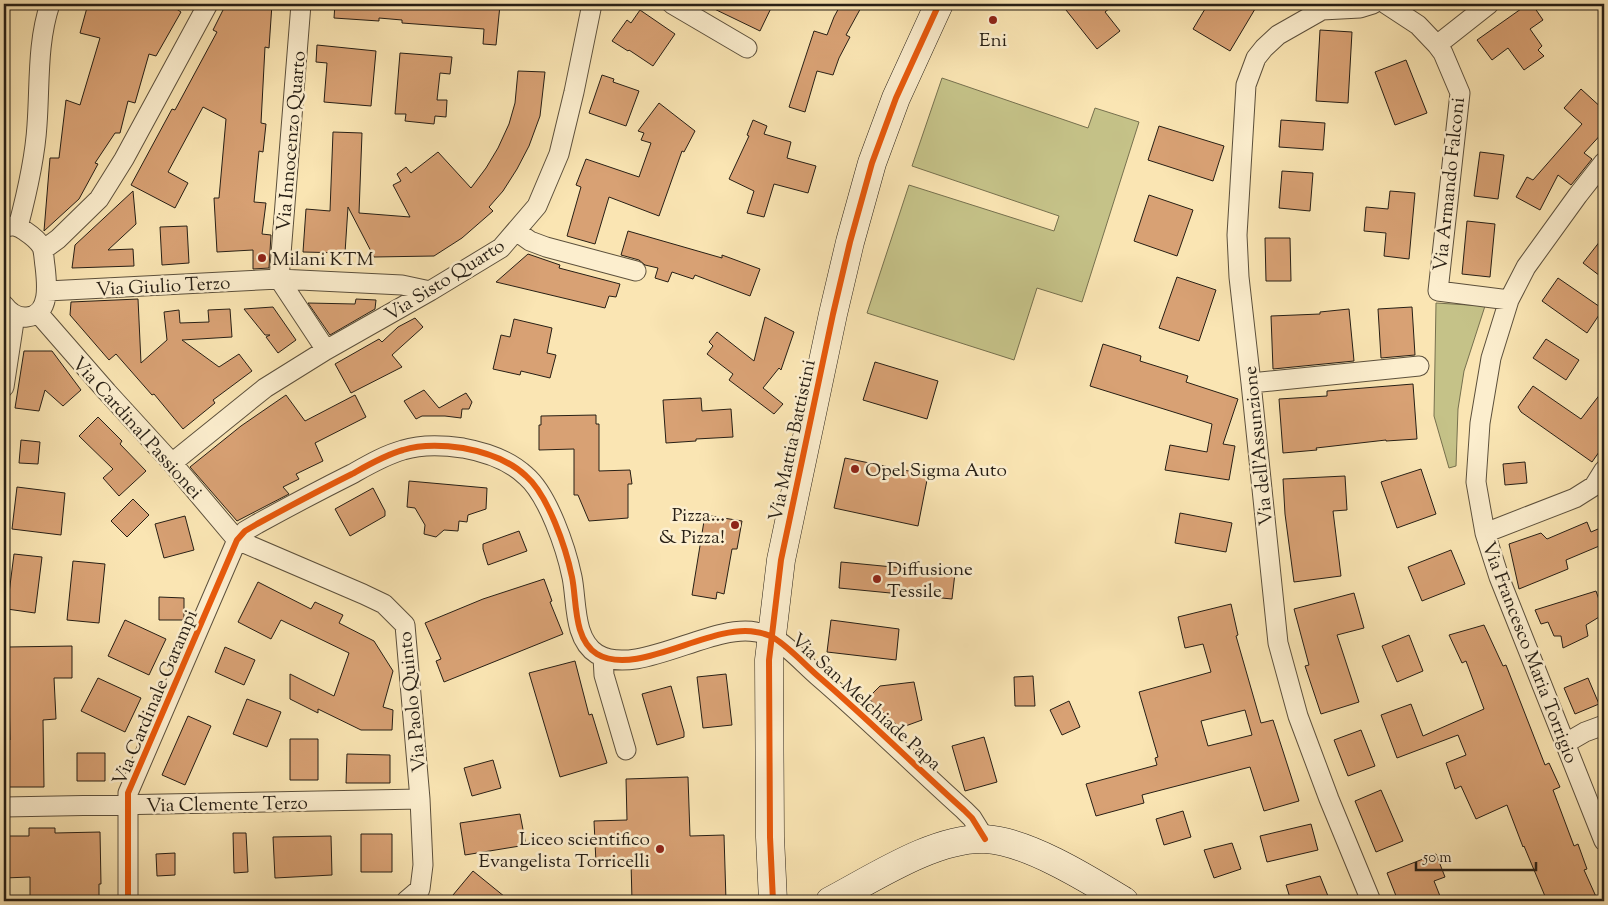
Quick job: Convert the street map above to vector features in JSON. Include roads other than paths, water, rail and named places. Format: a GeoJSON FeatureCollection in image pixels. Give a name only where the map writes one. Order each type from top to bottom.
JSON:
{"type":"FeatureCollection","features":[{"type":"Feature","properties":{"kind":"main road","name":"Via Mattia Battistini"},"geometry":{"type":"LineString","coordinates":[[772,901],[768,720],[771,636],[787,533],[833,314],[850,242],[872,163],[885,124],[904,78],[939,4]]}},
{"type":"Feature","properties":{"kind":"main road"},"geometry":{"type":"LineString","coordinates":[[830,901],[924,852],[943,846],[985,839],[1039,854],[1091,881],[1124,901]]}},
{"type":"Feature","properties":{"kind":"street"},"geometry":{"type":"LineString","coordinates":[[4,387],[9,310],[26,317],[38,313],[45,300],[47,291],[43,250],[34,238],[11,227],[28,186],[37,124],[39,65],[43,34],[50,4]]}},
{"type":"Feature","properties":{"kind":"street"},"geometry":{"type":"LineString","coordinates":[[43,250],[58,239],[99,199],[124,159],[208,4]]}},
{"type":"Feature","properties":{"kind":"street","name":"Via Innocenzo Quarto"},"geometry":{"type":"LineString","coordinates":[[279,279],[301,4]]}},
{"type":"Feature","properties":{"kind":"street","name":"Via Sisto Quarto"},"geometry":{"type":"LineString","coordinates":[[172,463],[265,388],[326,350],[501,248],[537,206],[559,154],[592,4]]}},
{"type":"Feature","properties":{"kind":"street"},"geometry":{"type":"LineString","coordinates":[[672,4],[747,48]]}},
{"type":"Feature","properties":{"kind":"street","name":"Via dell'Assunzione"},"geometry":{"type":"LineString","coordinates":[[1371,901],[1329,799],[1298,716],[1278,643],[1237,250],[1246,85],[1251,70],[1264,48],[1278,35],[1325,7],[1360,8],[1373,4]]}},
{"type":"Feature","properties":{"kind":"street","name":"Via Armando Falconi"},"geometry":{"type":"LineString","coordinates":[[1386,4],[1418,24],[1437,45],[1443,53],[1460,94],[1438,291],[1509,300]]}},
{"type":"Feature","properties":{"kind":"street"},"geometry":{"type":"LineString","coordinates":[[1437,45],[1489,4]]}},
{"type":"Feature","properties":{"kind":"street","name":"Via Francesco Maria Torrigio"},"geometry":{"type":"LineString","coordinates":[[1604,162],[1526,267],[1509,300],[1491,358],[1480,423],[1476,482],[1485,533],[1499,577],[1604,841]]}},
{"type":"Feature","properties":{"kind":"street"},"geometry":{"type":"LineString","coordinates":[[516,230],[530,241],[636,271]]}},
{"type":"Feature","properties":{"kind":"street"},"geometry":{"type":"LineString","coordinates":[[279,279],[326,350]]}},
{"type":"Feature","properties":{"kind":"street","name":"Via Giulio Terzo"},"geometry":{"type":"LineString","coordinates":[[47,291],[279,279],[402,285],[430,291]]}},
{"type":"Feature","properties":{"kind":"street","name":"Via Cardinal Passionei"},"geometry":{"type":"LineString","coordinates":[[38,313],[106,392],[172,463],[237,540]]}},
{"type":"Feature","properties":{"kind":"street"},"geometry":{"type":"LineString","coordinates":[[1251,383],[1419,366]]}},
{"type":"Feature","properties":{"kind":"street"},"geometry":{"type":"LineString","coordinates":[[237,540],[245,531],[257,524],[400,450],[441,445],[471,450],[486,454],[520,471],[528,477],[538,491],[563,541],[584,640],[594,652],[602,657],[604,675],[626,750]]}},
{"type":"Feature","properties":{"kind":"street"},"geometry":{"type":"LineString","coordinates":[[1485,533],[1575,498],[1594,486],[1604,470]]}},
{"type":"Feature","properties":{"kind":"street","name":"Via Paolo Quinto"},"geometry":{"type":"LineString","coordinates":[[237,540],[384,604],[405,625],[420,799],[423,865],[420,889],[406,901]]}},
{"type":"Feature","properties":{"kind":"street","name":"Via Cardinale Garampi"},"geometry":{"type":"LineString","coordinates":[[128,901],[128,793],[237,540]]}},
{"type":"Feature","properties":{"kind":"street","name":"Via San Melchiade Papa"},"geometry":{"type":"LineString","coordinates":[[602,657],[616,660],[642,657],[738,630],[753,631],[771,636],[837,692],[964,810],[972,818],[985,839]]}},
{"type":"Feature","properties":{"kind":"street"},"geometry":{"type":"LineString","coordinates":[[1566,743],[1585,732],[1604,725]]}},
{"type":"Feature","properties":{"kind":"street","name":"Via Clemente Terzo"},"geometry":{"type":"LineString","coordinates":[[4,807],[420,799]]}},
{"type":"Feature","properties":{"kind":"place","name":"Eni"},"geometry":{"type":"Point","coordinates":[993,20]}},
{"type":"Feature","properties":{"kind":"place","name":"Milani KTM"},"geometry":{"type":"Point","coordinates":[262,258]}},
{"type":"Feature","properties":{"kind":"place","name":"Opel Sigma Auto"},"geometry":{"type":"Point","coordinates":[855,469]}},
{"type":"Feature","properties":{"kind":"place","name":"Pizza... & Pizza!"},"geometry":{"type":"Point","coordinates":[735,525]}},
{"type":"Feature","properties":{"kind":"place","name":"Diffusione Tessile"},"geometry":{"type":"Point","coordinates":[877,579]}},
{"type":"Feature","properties":{"kind":"place","name":"Liceo scientifico Evangelista Torricelli"},"geometry":{"type":"Point","coordinates":[660,849]}}]}
